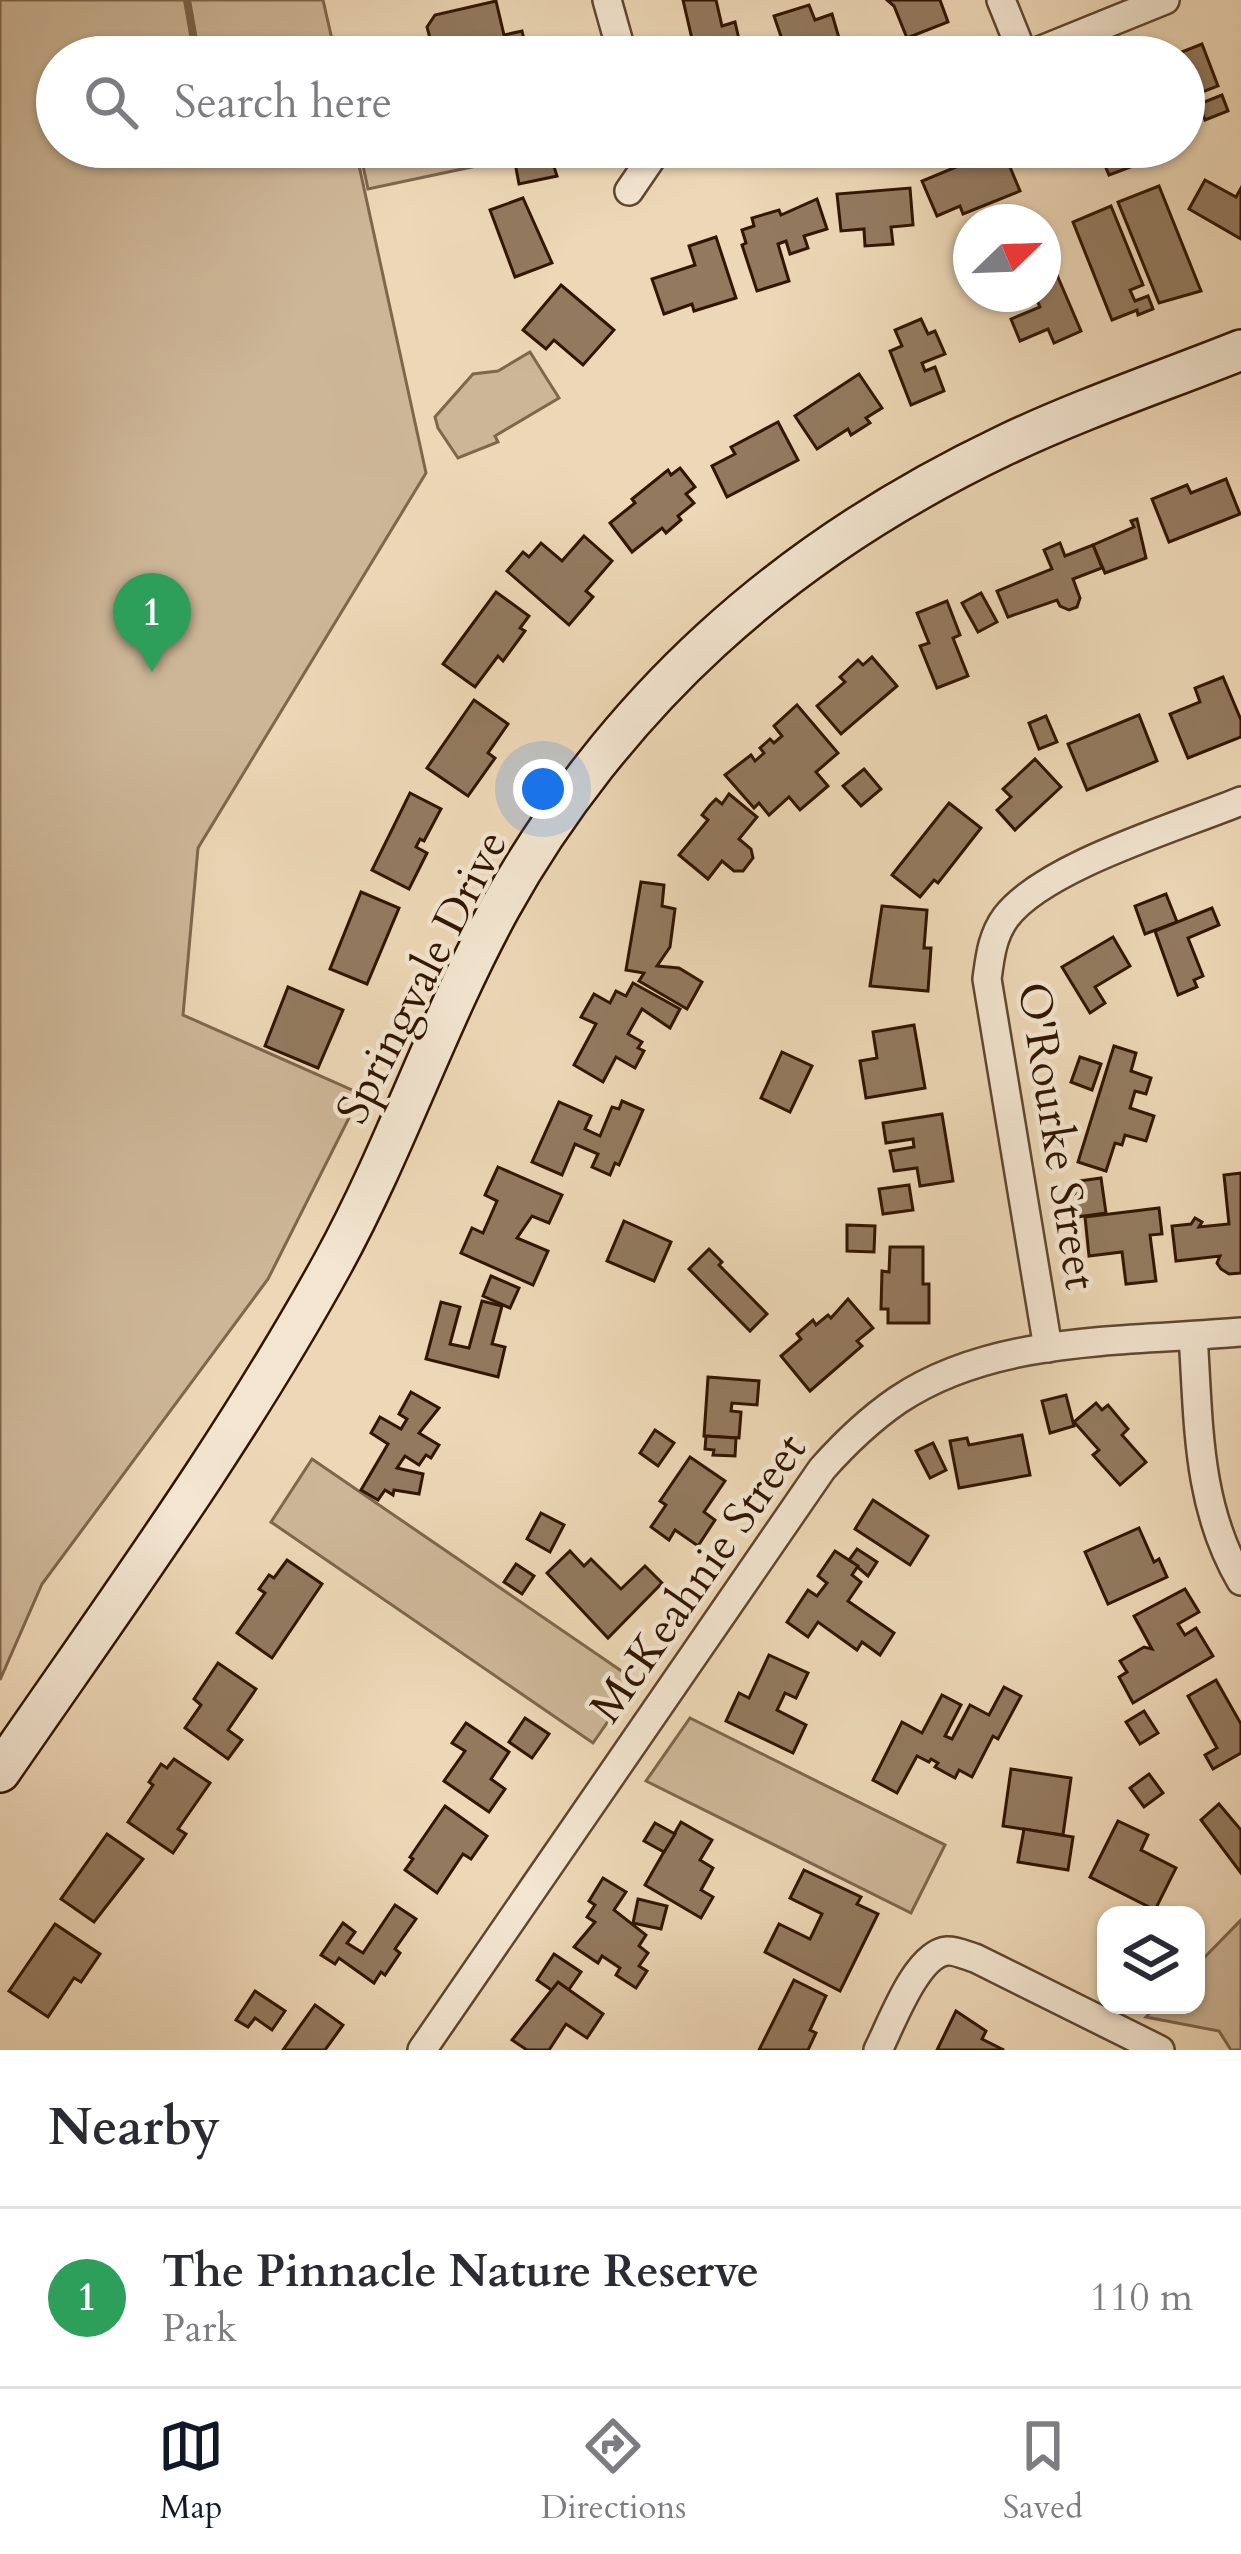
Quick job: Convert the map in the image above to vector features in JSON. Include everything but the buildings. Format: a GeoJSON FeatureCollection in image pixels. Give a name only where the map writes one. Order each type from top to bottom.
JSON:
{"type":"FeatureCollection","features":[{"type":"Feature","properties":{"kind":"main road","name":"Springvale Drive"},"geometry":{"type":"LineString","coordinates":[[0,1772],[254,1398],[366,1198],[501,908],[568,801],[637,717],[712,639],[802,564],[913,493],[1007,444],[1241,350]]}},
{"type":"Feature","properties":{"kind":"street"},"geometry":{"type":"LineString","coordinates":[[607,0],[617,36]]}},
{"type":"Feature","properties":{"kind":"street"},"geometry":{"type":"LineString","coordinates":[[1001,0],[1016,36]]}},
{"type":"Feature","properties":{"kind":"street"},"geometry":{"type":"LineString","coordinates":[[1076,36],[1165,0]]}},
{"type":"Feature","properties":{"kind":"street"},"geometry":{"type":"LineString","coordinates":[[629,191],[645,168]]}},
{"type":"Feature","properties":{"kind":"street","name":"O'Rourke Street"},"geometry":{"type":"LineString","coordinates":[[1048,1348],[987,979],[990,950],[1004,920],[1041,884],[1241,801]]}},
{"type":"Feature","properties":{"kind":"street","name":"McKeahnie Street"},"geometry":{"type":"LineString","coordinates":[[422,2050],[822,1468],[857,1431],[922,1386],[970,1365],[1048,1348],[1241,1332]]}},
{"type":"Feature","properties":{"kind":"street"},"geometry":{"type":"LineString","coordinates":[[1192,1336],[1206,1489],[1213,1524],[1241,1581]]}},
{"type":"Feature","properties":{"kind":"street"},"geometry":{"type":"LineString","coordinates":[[878,2050],[917,1973],[928,1960],[947,1951],[975,1958],[1160,2050]]}},
{"type":"Feature","properties":{"kind":"shaded area"},"geometry":{"type":"Polygon","coordinates":[[[0,0],[323,0],[331,36],[36,36],[36,168],[360,168],[426,473],[198,848],[183,1015],[361,1094],[268,1279],[42,1584],[0,1680],[0,0]]]}},
{"type":"Feature","properties":{"kind":"shaded area"},"geometry":{"type":"Polygon","coordinates":[[[364,168],[467,168],[368,189],[364,168]]]}},
{"type":"Feature","properties":{"kind":"shaded area"},"geometry":{"type":"Polygon","coordinates":[[[530,352],[559,398],[495,436],[498,442],[458,458],[435,417],[473,374],[498,371],[530,352]]]}},
{"type":"Feature","properties":{"kind":"shaded area"},"geometry":{"type":"Polygon","coordinates":[[[312,1459],[636,1681],[593,1743],[271,1522],[312,1459]]]}},
{"type":"Feature","properties":{"kind":"shaded area"},"geometry":{"type":"Polygon","coordinates":[[[690,1718],[945,1845],[911,1913],[646,1781],[690,1718]]]}},
{"type":"Feature","properties":{"kind":"shaded area"},"geometry":{"type":"Polygon","coordinates":[[[1241,1920],[1241,2050],[1231,2050],[1219,2031],[1146,2017],[1205,2014],[1205,1957],[1241,1920]]]}},
{"type":"Feature","properties":{"kind":"waterway"},"geometry":{"type":"LineString","coordinates":[[187,0],[193,36]]}},
{"type":"Feature","properties":{"kind":"place","name":"The Pinnacle Nature Reserve"},"geometry":{"type":"Point","coordinates":[152,672]}}]}
